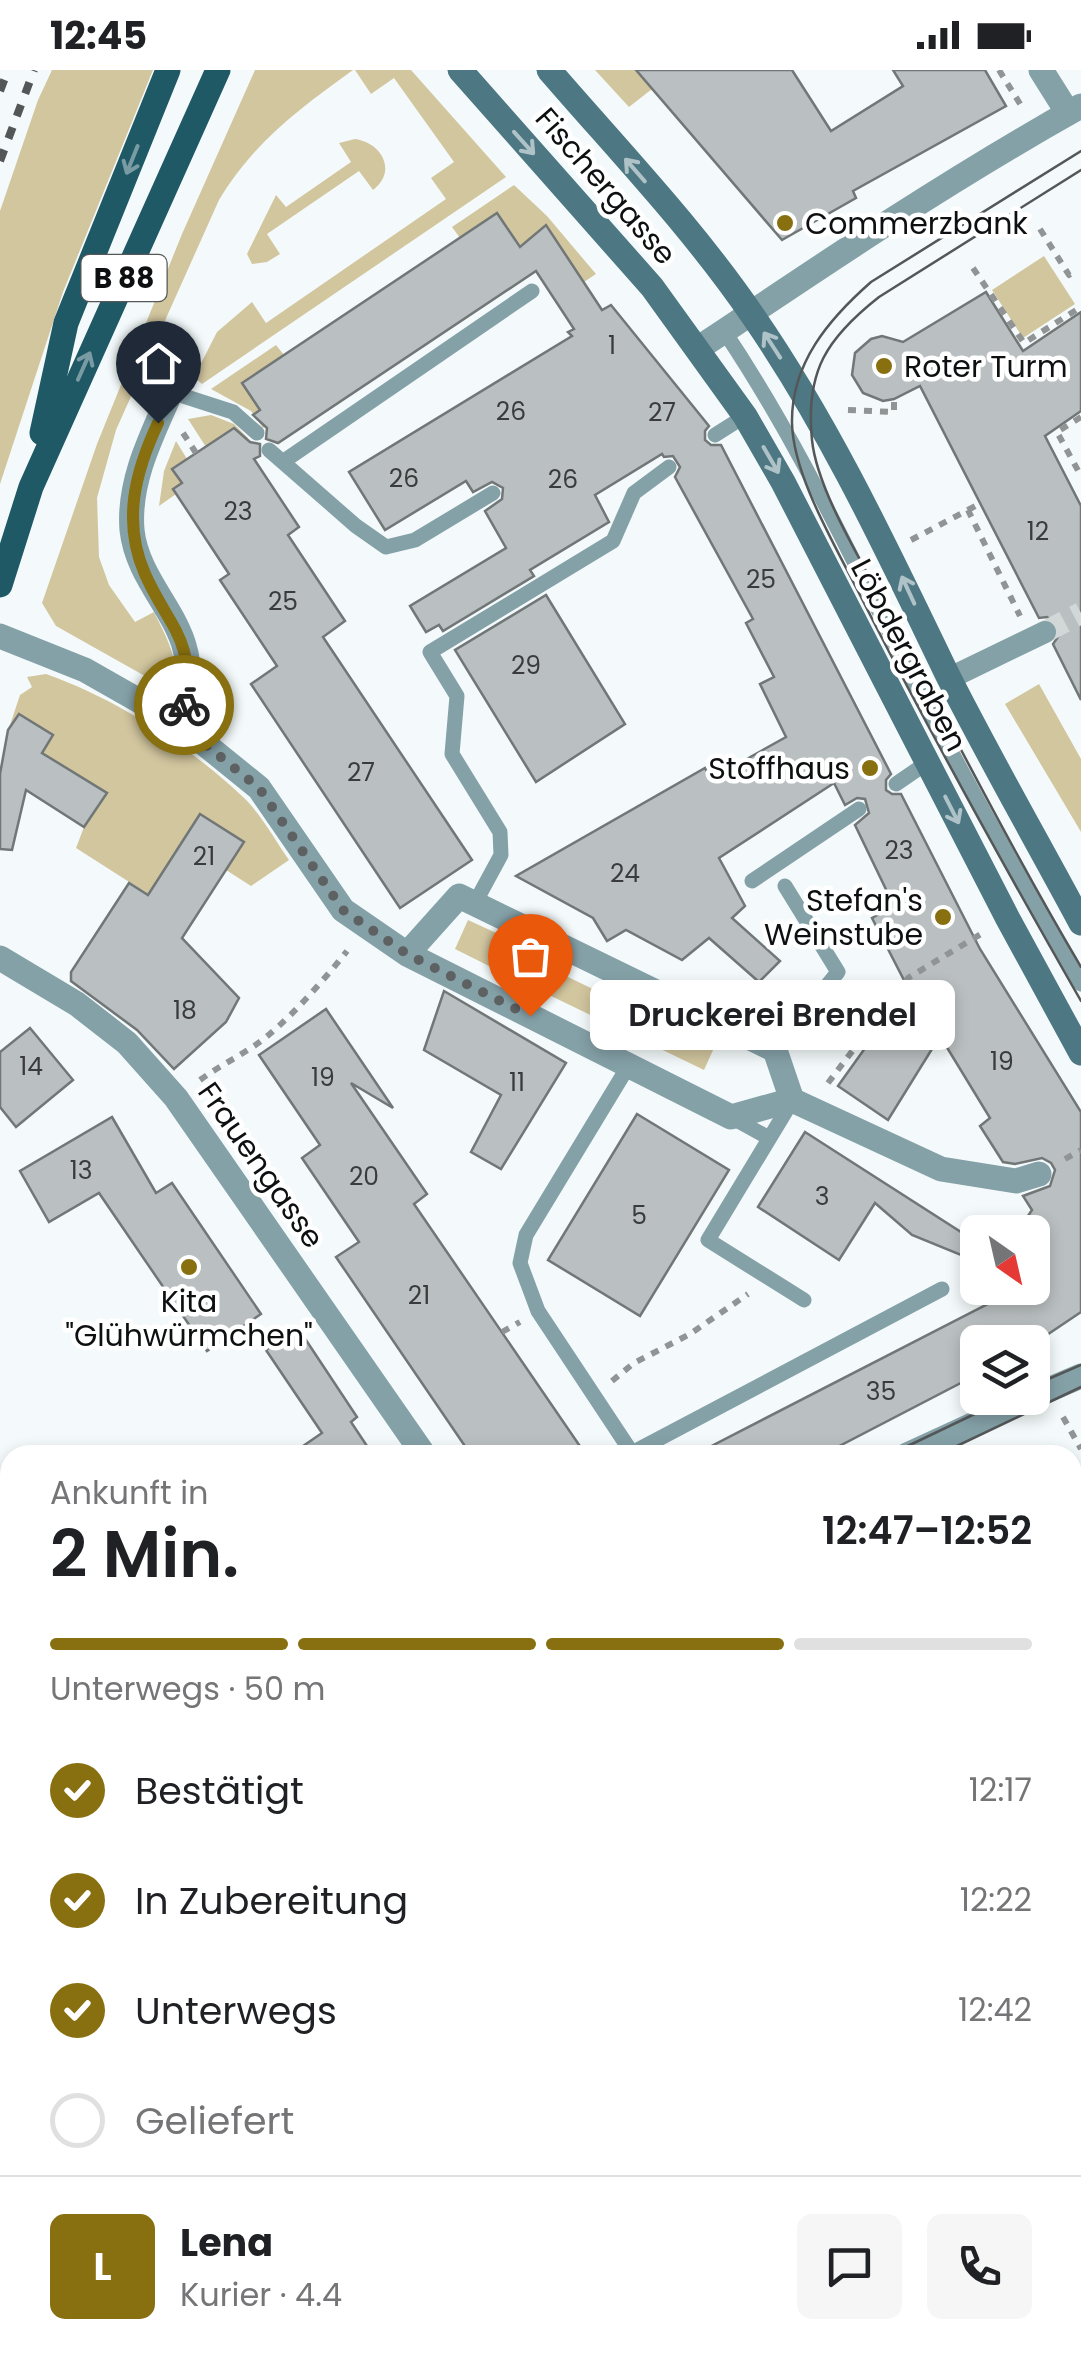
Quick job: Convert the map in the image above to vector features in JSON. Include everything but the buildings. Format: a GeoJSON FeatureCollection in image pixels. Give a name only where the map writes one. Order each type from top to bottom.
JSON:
{"type":"FeatureCollection","features":[{"type":"Feature","properties":{"kind":"main road","name":"B 88"},"geometry":{"type":"LineString","coordinates":[[0,585],[30,487],[66,323],[168,70]]}},
{"type":"Feature","properties":{"kind":"main road","name":"B 88"},"geometry":{"type":"LineString","coordinates":[[30,487],[218,70]]}},
{"type":"Feature","properties":{"kind":"main road","name":"Fischergasse"},"geometry":{"type":"LineString","coordinates":[[460,70],[652,287],[699,348]]}},
{"type":"Feature","properties":{"kind":"main road","name":"Fischergasse"},"geometry":{"type":"LineString","coordinates":[[549,70],[688,232],[751,313]]}},
{"type":"Feature","properties":{"kind":"main road","name":"Löbdergraben"},"geometry":{"type":"LineString","coordinates":[[751,313],[838,452],[890,550],[950,678],[1081,923]]}},
{"type":"Feature","properties":{"kind":"main road","name":"Löbdergraben"},"geometry":{"type":"LineString","coordinates":[[699,348],[783,482],[1081,1053]]}},
{"type":"Feature","properties":{"kind":"street"},"geometry":{"type":"LineString","coordinates":[[699,348],[1074,109],[1041,70]]}},
{"type":"Feature","properties":{"kind":"street"},"geometry":{"type":"LineString","coordinates":[[172,392],[144,454],[133,496],[132,532],[145,574],[185,646],[189,676],[180,724]]}},
{"type":"Feature","properties":{"kind":"street"},"geometry":{"type":"LineString","coordinates":[[0,636],[85,670],[180,724],[259,788],[343,910],[407,954],[731,1117],[801,1104],[941,1169],[1016,1181],[1038,1174]]}},
{"type":"Feature","properties":{"kind":"street"},"geometry":{"type":"LineString","coordinates":[[950,678],[1038,636]]}},
{"type":"Feature","properties":{"kind":"street"},"geometry":{"type":"LineString","coordinates":[[407,954],[459,896],[775,1050],[801,1104]]}},
{"type":"Feature","properties":{"kind":"street","name":"Frauengasse"},"geometry":{"type":"LineString","coordinates":[[0,958],[77,1004],[127,1043],[176,1098],[417,1445]]}},
{"type":"Feature","properties":{"kind":"street"},"geometry":{"type":"LineString","coordinates":[[1050,1389],[1081,1376]]}},
{"type":"Feature","properties":{"kind":"street"},"geometry":{"type":"LineString","coordinates":[[929,1445],[993,1415]]}},
{"type":"Feature","properties":{"kind":"lane"},"geometry":{"type":"LineString","coordinates":[[284,461],[532,291]]}},
{"type":"Feature","properties":{"kind":"lane"},"geometry":{"type":"LineString","coordinates":[[724,331],[762,387],[817,484],[934,718],[1081,984]]}},
{"type":"Feature","properties":{"kind":"lane"},"geometry":{"type":"LineString","coordinates":[[172,392],[233,412],[256,433]]}},
{"type":"Feature","properties":{"kind":"lane"},"geometry":{"type":"LineString","coordinates":[[716,434],[745,416]]}},
{"type":"Feature","properties":{"kind":"lane"},"geometry":{"type":"LineString","coordinates":[[268,450],[386,547],[415,540],[493,493]]}},
{"type":"Feature","properties":{"kind":"lane"},"geometry":{"type":"LineString","coordinates":[[474,904],[501,855],[500,832],[452,754],[457,696],[430,652],[613,541],[634,493],[669,466]]}},
{"type":"Feature","properties":{"kind":"lane"},"geometry":{"type":"LineString","coordinates":[[896,784],[928,762]]}},
{"type":"Feature","properties":{"kind":"lane"},"geometry":{"type":"LineString","coordinates":[[752,881],[859,809]]}},
{"type":"Feature","properties":{"kind":"lane"},"geometry":{"type":"LineString","coordinates":[[775,1050],[838,972],[785,886]]}},
{"type":"Feature","properties":{"kind":"lane"},"geometry":{"type":"LineString","coordinates":[[627,1445],[538,1312],[520,1262],[526,1235],[629,1065]]}},
{"type":"Feature","properties":{"kind":"lane"},"geometry":{"type":"LineString","coordinates":[[801,1104],[770,1138],[708,1240],[804,1300]]}},
{"type":"Feature","properties":{"kind":"lane"},"geometry":{"type":"LineString","coordinates":[[731,1117],[770,1138]]}},
{"type":"Feature","properties":{"kind":"lane"},"geometry":{"type":"LineString","coordinates":[[647,1445],[942,1288]]}},
{"type":"Feature","properties":{"kind":"path"},"geometry":{"type":"LineString","coordinates":[[999,70],[1036,131]]}},
{"type":"Feature","properties":{"kind":"path"},"geometry":{"type":"LineString","coordinates":[[1040,229],[1069,276],[1075,271]]}},
{"type":"Feature","properties":{"kind":"path"},"geometry":{"type":"LineString","coordinates":[[973,268],[1024,343],[1081,307]]}},
{"type":"Feature","properties":{"kind":"path"},"geometry":{"type":"LineString","coordinates":[[846,410],[894,412],[894,399]]}},
{"type":"Feature","properties":{"kind":"path"},"geometry":{"type":"LineString","coordinates":[[1081,417],[1057,432],[1081,476]]}},
{"type":"Feature","properties":{"kind":"path"},"geometry":{"type":"LineString","coordinates":[[909,541],[981,503]]}},
{"type":"Feature","properties":{"kind":"path"},"geometry":{"type":"LineString","coordinates":[[968,510],[1038,636]]}},
{"type":"Feature","properties":{"kind":"path"},"geometry":{"type":"LineString","coordinates":[[801,1104],[908,978],[1008,919]]}},
{"type":"Feature","properties":{"kind":"path"},"geometry":{"type":"LineString","coordinates":[[176,1098],[230,1058],[254,1046],[325,979],[354,942]]}},
{"type":"Feature","properties":{"kind":"path"},"geometry":{"type":"LineString","coordinates":[[598,1402],[615,1377],[634,1362],[690,1334],[770,1279]]}},
{"type":"Feature","properties":{"kind":"shaded area"},"geometry":{"type":"Polygon","coordinates":[[[52,70],[153,70],[63,292],[0,484],[0,211],[52,70]]]}},
{"type":"Feature","properties":{"kind":"shaded area"},"geometry":{"type":"Polygon","coordinates":[[[255,70],[353,70],[263,143],[219,200],[116,430],[97,498],[99,557],[109,585],[135,622],[154,612],[176,671],[177,680],[168,689],[56,626],[42,603],[97,444],[182,234],[255,70]]]}},
{"type":"Feature","properties":{"kind":"shaded area"},"geometry":{"type":"Polygon","coordinates":[[[355,70],[411,70],[506,177],[202,384],[194,377],[217,332],[252,302],[266,323],[446,199],[431,178],[454,162],[394,78],[371,94],[355,70]]]}},
{"type":"Feature","properties":{"kind":"shaded area"},"geometry":{"type":"Polygon","coordinates":[[[595,70],[635,70],[652,89],[629,107],[595,70]]]}},
{"type":"Feature","properties":{"kind":"shaded area"},"geometry":{"type":"Polygon","coordinates":[[[355,139],[373,146],[384,159],[380,183],[373,190],[359,171],[267,234],[280,254],[267,262],[252,264],[247,254],[276,195],[286,207],[351,162],[339,143],[355,139]]]}},
{"type":"Feature","properties":{"kind":"shaded area"},"geometry":{"type":"Polygon","coordinates":[[[514,185],[547,216],[596,274],[584,282],[546,225],[520,247],[497,213],[460,238],[452,227],[514,185]]]}},
{"type":"Feature","properties":{"kind":"shaded area"},"geometry":{"type":"Polygon","coordinates":[[[1044,256],[1075,304],[1023,338],[992,290],[1044,256]]]}},
{"type":"Feature","properties":{"kind":"shaded area"},"geometry":{"type":"Polygon","coordinates":[[[276,345],[284,355],[242,383],[270,424],[263,428],[251,411],[211,389],[276,345]]]}},
{"type":"Feature","properties":{"kind":"shaded area"},"geometry":{"type":"Polygon","coordinates":[[[211,415],[234,424],[248,438],[231,451],[206,447],[188,419],[211,415]]]}},
{"type":"Feature","properties":{"kind":"shaded area"},"geometry":{"type":"Polygon","coordinates":[[[176,441],[187,459],[173,469],[182,483],[173,489],[176,494],[159,506],[164,471],[176,441]]]}},
{"type":"Feature","properties":{"kind":"shaded area"},"geometry":{"type":"Polygon","coordinates":[[[46,674],[125,710],[199,760],[250,804],[289,860],[251,886],[226,870],[243,842],[200,815],[148,894],[76,848],[84,827],[107,793],[42,753],[53,734],[19,714],[8,731],[20,695],[32,687],[27,677],[46,674]]]}},
{"type":"Feature","properties":{"kind":"shaded area"},"geometry":{"type":"Polygon","coordinates":[[[1039,684],[1081,759],[1081,832],[1005,704],[1039,684]]]}},
{"type":"Feature","properties":{"kind":"shaded area"},"geometry":{"type":"Polygon","coordinates":[[[468,920],[505,937],[491,967],[455,949],[468,920]]]}},
{"type":"Feature","properties":{"kind":"shaded area"},"geometry":{"type":"Polygon","coordinates":[[[525,956],[714,1048],[704,1070],[514,978],[525,956]]]}},
{"type":"Feature","properties":{"kind":"tunnel"},"geometry":{"type":"LineString","coordinates":[[1045,632],[1081,613]]}},
{"type":"Feature","properties":{"kind":"tram line"},"geometry":{"type":"LineString","coordinates":[[1081,151],[871,282],[856,296],[827,327],[805,362],[793,401],[792,423],[800,466],[830,536],[942,751],[1081,1001]]}},
{"type":"Feature","properties":{"kind":"tram line"},"geometry":{"type":"LineString","coordinates":[[1081,170],[861,312],[823,358],[812,394],[811,416],[816,460],[843,528],[1081,967]]}},
{"type":"Feature","properties":{"kind":"tram line"},"geometry":{"type":"LineString","coordinates":[[1050,1378],[1081,1365]]}},
{"type":"Feature","properties":{"kind":"tram line"},"geometry":{"type":"LineString","coordinates":[[959,1445],[1081,1387]]}},
{"type":"Feature","properties":{"kind":"tram line"},"geometry":{"type":"LineString","coordinates":[[910,1445],[973,1415]]}},
{"type":"Feature","properties":{"kind":"railway"},"geometry":{"type":"LineString","coordinates":[[0,91],[8,70]]}},
{"type":"Feature","properties":{"kind":"railway"},"geometry":{"type":"LineString","coordinates":[[0,161],[34,70]]}},
{"type":"Feature","properties":{"kind":"way so far"},"geometry":{"type":"LineString","coordinates":[[184,705],[180,724],[259,788],[343,910],[407,954],[530,1016]]}},
{"type":"Feature","properties":{"kind":"place","name":"Commerzbank"},"geometry":{"type":"Point","coordinates":[785,223]}},
{"type":"Feature","properties":{"kind":"place","name":"Roter Turm"},"geometry":{"type":"Point","coordinates":[884,366]}},
{"type":"Feature","properties":{"kind":"place","name":"Stoffhaus"},"geometry":{"type":"Point","coordinates":[870,768]}},
{"type":"Feature","properties":{"kind":"place","name":"Stefan's Weinstube"},"geometry":{"type":"Point","coordinates":[943,917]}},
{"type":"Feature","properties":{"kind":"place","name":"Druckerei Brendel"},"geometry":{"type":"Point","coordinates":[530,1016]}},
{"type":"Feature","properties":{"kind":"place","name":"Kita \"Glühwürmchen\""},"geometry":{"type":"Point","coordinates":[189,1267]}},
{"type":"Feature","properties":{"kind":"route"},"geometry":{"type":"LineString","coordinates":[[158,423],[144,454],[133,496],[132,532],[145,574],[185,646],[189,676],[184,705]]}}]}
